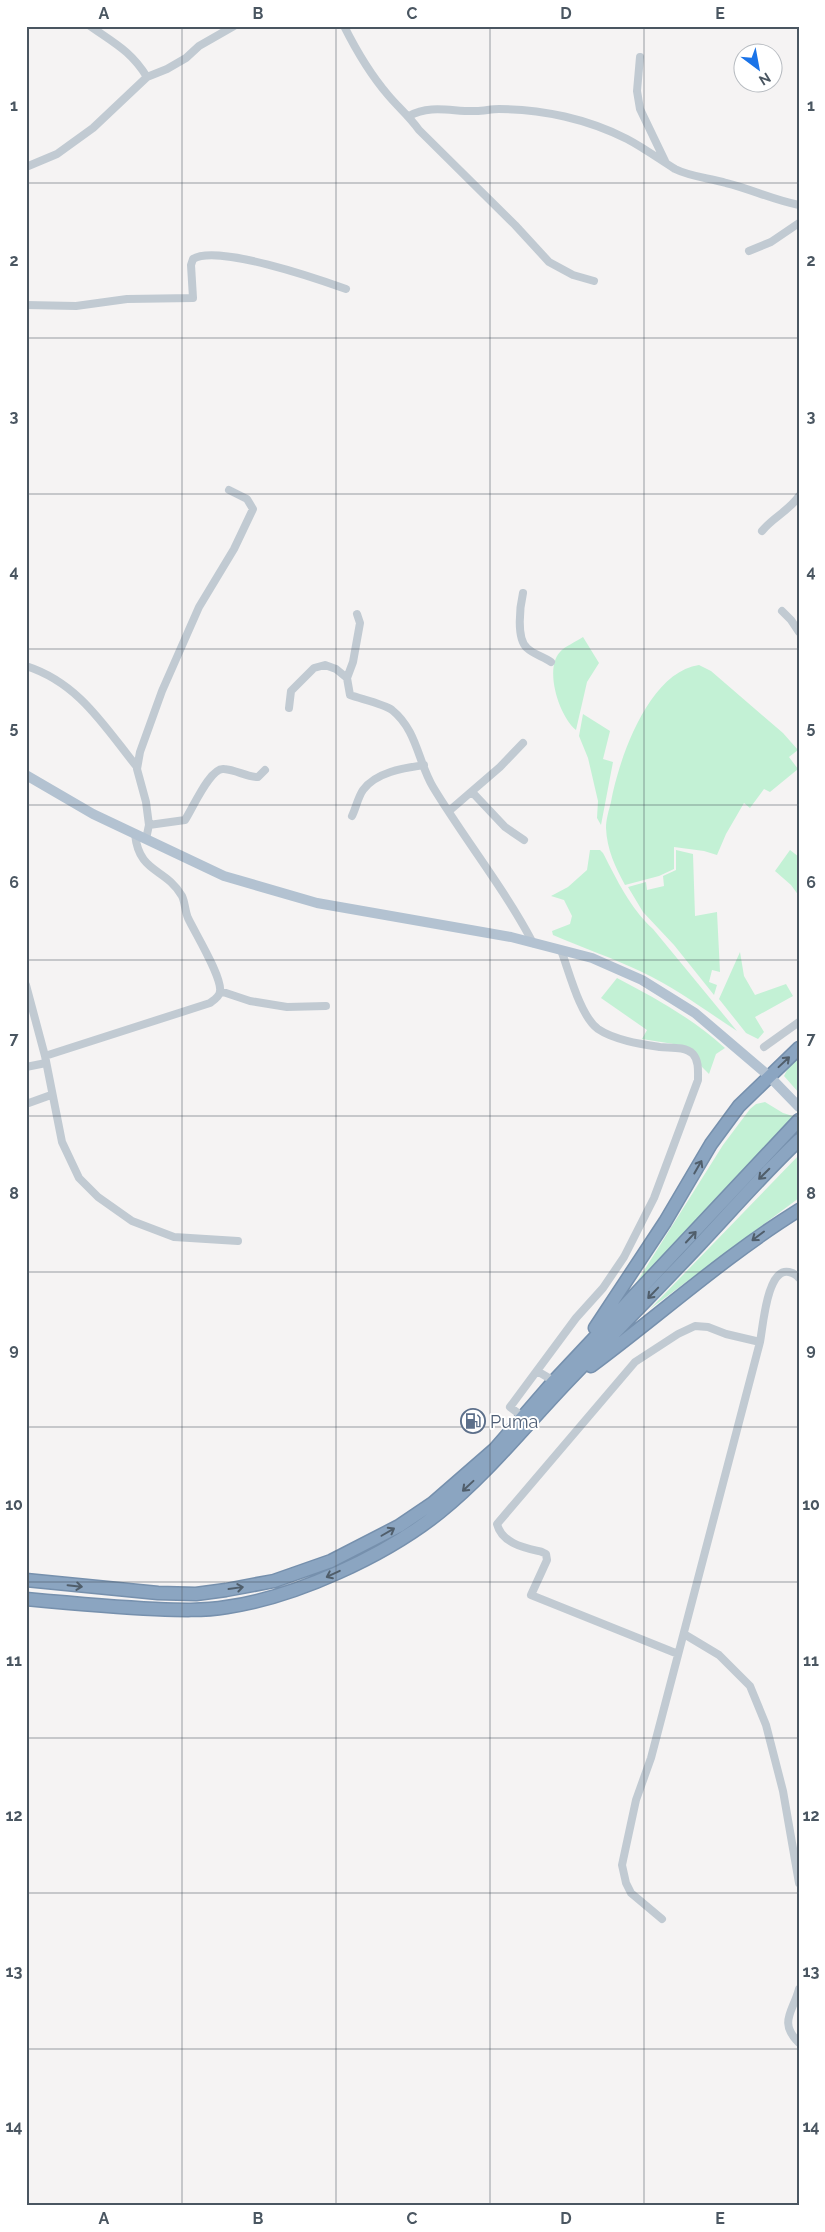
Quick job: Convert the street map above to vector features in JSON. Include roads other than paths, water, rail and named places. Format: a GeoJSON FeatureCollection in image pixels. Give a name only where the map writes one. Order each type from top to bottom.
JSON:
{"type":"FeatureCollection","features":[{"type":"Feature","properties":{"kind":"highway"},"geometry":{"type":"LineString","coordinates":[[26,1599],[102,1607],[196,1610],[253,1602],[307,1586],[376,1553],[404,1537],[440,1512],[501,1456],[557,1385],[665,1222],[711,1144],[739,1106],[799,1048]]}},
{"type":"Feature","properties":{"kind":"highway"},"geometry":{"type":"LineString","coordinates":[[557,1385],[795,1124]]}},
{"type":"Feature","properties":{"kind":"highway"},"geometry":{"type":"LineString","coordinates":[[26,1580],[133,1591],[196,1594],[251,1586],[298,1573],[366,1545],[433,1503],[495,1449],[522,1417],[700,1244],[761,1177],[799,1140]]}},
{"type":"Feature","properties":{"kind":"highway"},"geometry":{"type":"LineString","coordinates":[[557,1385],[641,1329],[710,1272],[764,1231],[799,1210]]}},
{"type":"Feature","properties":{"kind":"main road"},"geometry":{"type":"LineString","coordinates":[[26,775],[93,814],[224,876],[317,902],[511,937],[592,958],[642,980],[695,1013],[769,1076],[799,1107]]}},
{"type":"Feature","properties":{"kind":"street"},"geometry":{"type":"LineString","coordinates":[[90,26],[128,51],[138,62],[147,77]]}},
{"type":"Feature","properties":{"kind":"street"},"geometry":{"type":"LineString","coordinates":[[26,167],[56,154],[93,128],[147,77],[167,69],[186,58],[206,41],[234,26]]}},
{"type":"Feature","properties":{"kind":"street"},"geometry":{"type":"LineString","coordinates":[[344,26],[365,64],[388,95],[409,116],[418,130],[515,225],[549,262],[573,275],[594,281]]}},
{"type":"Feature","properties":{"kind":"street"},"geometry":{"type":"LineString","coordinates":[[640,57],[637,91],[642,116],[665,161]]}},
{"type":"Feature","properties":{"kind":"street"},"geometry":{"type":"LineString","coordinates":[[409,116],[418,111],[440,109],[470,111],[497,109],[532,111],[566,117],[598,127],[626,139],[676,169],[799,205]]}},
{"type":"Feature","properties":{"kind":"street"},"geometry":{"type":"LineString","coordinates":[[749,251],[770,242],[799,224]]}},
{"type":"Feature","properties":{"kind":"street"},"geometry":{"type":"LineString","coordinates":[[26,305],[76,306],[127,300],[193,298],[191,265],[193,258],[207,254],[287,268],[346,289]]}},
{"type":"Feature","properties":{"kind":"street"},"geometry":{"type":"LineString","coordinates":[[146,839],[149,825],[138,767],[140,752],[162,691],[199,606],[234,549],[253,509],[247,499],[229,490]]}},
{"type":"Feature","properties":{"kind":"street"},"geometry":{"type":"LineString","coordinates":[[762,531],[770,520],[799,496]]}},
{"type":"Feature","properties":{"kind":"street"},"geometry":{"type":"LineString","coordinates":[[523,593],[520,609],[523,643],[528,649],[551,662]]}},
{"type":"Feature","properties":{"kind":"street"},"geometry":{"type":"LineString","coordinates":[[782,611],[799,632]]}},
{"type":"Feature","properties":{"kind":"street"},"geometry":{"type":"LineString","coordinates":[[357,614],[360,623],[359,632],[353,662],[347,678],[350,695],[391,709],[404,723],[415,741],[432,785],[519,916],[534,943]]}},
{"type":"Feature","properties":{"kind":"street"},"geometry":{"type":"LineString","coordinates":[[289,708],[291,691],[314,668],[325,665],[336,669],[347,678]]}},
{"type":"Feature","properties":{"kind":"street"},"geometry":{"type":"LineString","coordinates":[[26,666],[43,672],[78,695],[138,767]]}},
{"type":"Feature","properties":{"kind":"street"},"geometry":{"type":"LineString","coordinates":[[449,811],[472,792],[523,743]]}},
{"type":"Feature","properties":{"kind":"street"},"geometry":{"type":"LineString","coordinates":[[352,816],[363,790],[379,777],[402,769],[424,766]]}},
{"type":"Feature","properties":{"kind":"street"},"geometry":{"type":"LineString","coordinates":[[149,825],[185,820],[216,770],[222,768],[248,778],[258,778],[265,770]]}},
{"type":"Feature","properties":{"kind":"street"},"geometry":{"type":"LineString","coordinates":[[472,792],[505,827],[524,840]]}},
{"type":"Feature","properties":{"kind":"street"},"geometry":{"type":"LineString","coordinates":[[26,1068],[210,1003],[218,998],[220,991],[217,976],[188,917],[183,897],[170,881],[148,866],[141,858],[136,849],[135,834]]}},
{"type":"Feature","properties":{"kind":"street"},"geometry":{"type":"LineString","coordinates":[[522,1417],[510,1406],[576,1318],[603,1288],[624,1257],[654,1198],[698,1080],[697,1061],[692,1053],[684,1049],[659,1046],[613,1036],[598,1028],[588,1017],[561,950]]}},
{"type":"Feature","properties":{"kind":"street"},"geometry":{"type":"LineString","coordinates":[[26,985],[46,1060],[62,1142],[79,1178],[98,1197],[132,1221],[174,1237],[238,1241]]}},
{"type":"Feature","properties":{"kind":"street"},"geometry":{"type":"LineString","coordinates":[[220,991],[250,1001],[287,1007],[326,1006]]}},
{"type":"Feature","properties":{"kind":"street"},"geometry":{"type":"LineString","coordinates":[[764,1047],[799,1022]]}},
{"type":"Feature","properties":{"kind":"street"},"geometry":{"type":"LineString","coordinates":[[26,1104],[52,1095]]}},
{"type":"Feature","properties":{"kind":"street"},"geometry":{"type":"LineString","coordinates":[[662,1919],[631,1893],[622,1865],[636,1800],[651,1758],[760,1342],[771,1282],[780,1272],[787,1271],[799,1278]]}},
{"type":"Feature","properties":{"kind":"street"},"geometry":{"type":"LineString","coordinates":[[678,1654],[531,1595],[547,1560],[546,1554],[514,1545],[499,1529],[497,1524],[635,1362],[678,1334],[695,1326],[708,1327],[726,1334],[760,1342]]}},
{"type":"Feature","properties":{"kind":"street"},"geometry":{"type":"LineString","coordinates":[[538,1371],[557,1385]]}},
{"type":"Feature","properties":{"kind":"street"},"geometry":{"type":"LineString","coordinates":[[684,1634],[719,1655],[750,1686],[766,1725],[781,1782],[799,1883]]}},
{"type":"Feature","properties":{"kind":"street"},"geometry":{"type":"LineString","coordinates":[[799,1989],[787,2020],[790,2035],[799,2043]]}},
{"type":"Feature","properties":{"kind":"place","name":"Puma"},"geometry":{"type":"Point","coordinates":[473,1421]}}]}
